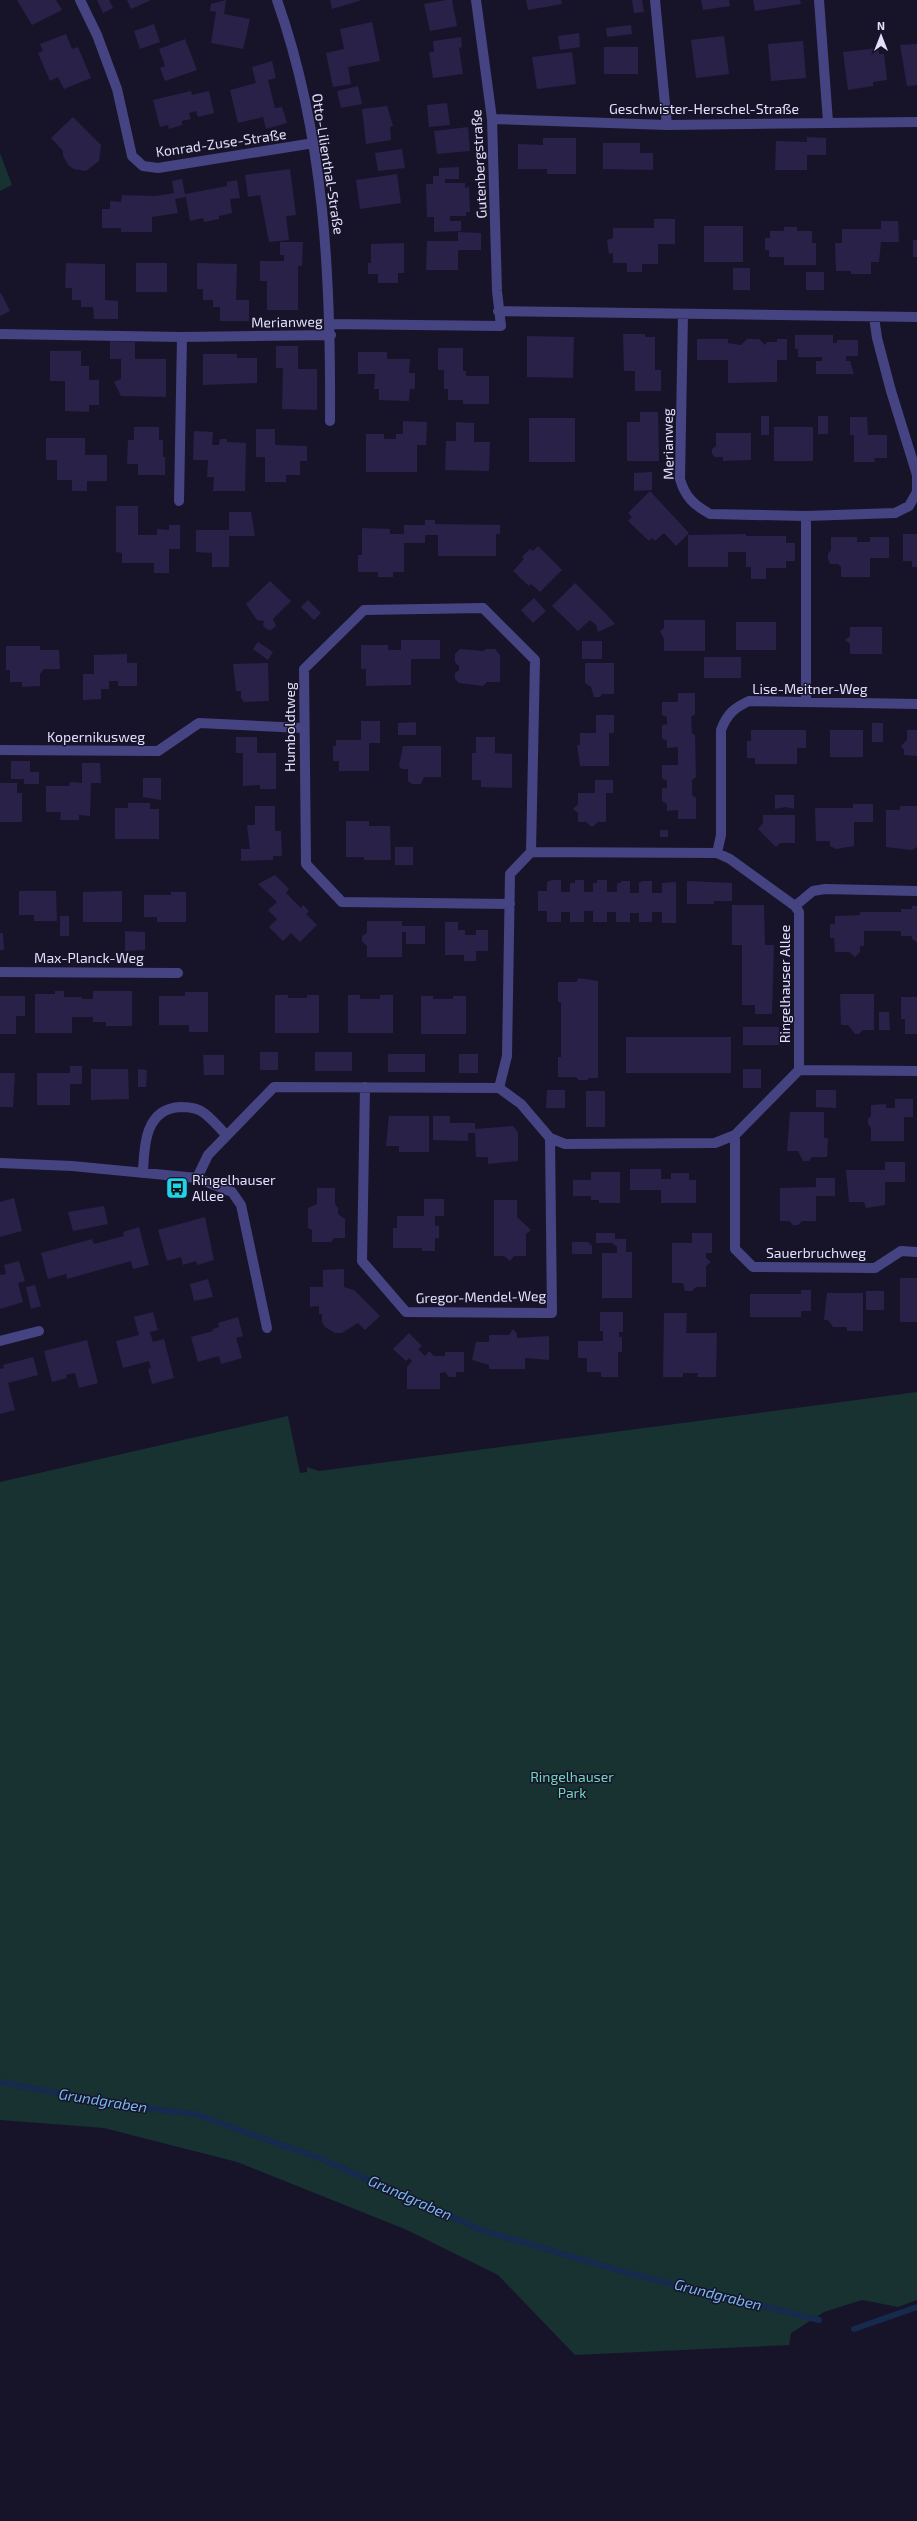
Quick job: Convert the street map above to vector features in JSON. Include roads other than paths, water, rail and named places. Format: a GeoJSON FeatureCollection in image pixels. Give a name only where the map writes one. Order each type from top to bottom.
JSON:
{"type":"FeatureCollection","features":[{"type":"Feature","properties":{"kind":"street","name":"Konrad-Zuse-Straße"},"geometry":{"type":"LineString","coordinates":[[80,0],[97,34],[117,89],[132,156],[143,166],[158,168],[314,142]]}},
{"type":"Feature","properties":{"kind":"street","name":"Otto-Lilienthal-Straße"},"geometry":{"type":"LineString","coordinates":[[277,0],[294,48],[314,142],[327,246],[331,335]]}},
{"type":"Feature","properties":{"kind":"street","name":"Gutenbergstraße"},"geometry":{"type":"LineString","coordinates":[[476,0],[492,119],[498,311],[501,326]]}},
{"type":"Feature","properties":{"kind":"street"},"geometry":{"type":"LineString","coordinates":[[655,0],[667,125]]}},
{"type":"Feature","properties":{"kind":"street"},"geometry":{"type":"LineString","coordinates":[[819,0],[828,122]]}},
{"type":"Feature","properties":{"kind":"street","name":"Geschwister-Herschel-Straße"},"geometry":{"type":"LineString","coordinates":[[492,119],[667,125],[917,122]]}},
{"type":"Feature","properties":{"kind":"street"},"geometry":{"type":"LineString","coordinates":[[498,311],[917,317]]}},
{"type":"Feature","properties":{"kind":"street","name":"Merianweg"},"geometry":{"type":"LineString","coordinates":[[683,314],[680,479],[684,493],[697,507],[710,514],[806,516],[895,513],[909,506],[917,492],[917,475],[891,391],[877,338],[874,317]]}},
{"type":"Feature","properties":{"kind":"street","name":"Merianweg"},"geometry":{"type":"LineString","coordinates":[[331,324],[501,326]]}},
{"type":"Feature","properties":{"kind":"street","name":"Merianweg"},"geometry":{"type":"LineString","coordinates":[[0,334],[182,337],[331,335],[330,421]]}},
{"type":"Feature","properties":{"kind":"street"},"geometry":{"type":"LineString","coordinates":[[179,501],[182,337]]}},
{"type":"Feature","properties":{"kind":"street"},"geometry":{"type":"LineString","coordinates":[[806,516],[806,702]]}},
{"type":"Feature","properties":{"kind":"street","name":"Humboldtweg"},"geometry":{"type":"LineString","coordinates":[[510,904],[342,902],[306,864],[303,728],[304,669],[364,610],[483,608],[535,660],[531,852]]}},
{"type":"Feature","properties":{"kind":"street","name":"Lise-Meitner-Weg"},"geometry":{"type":"LineString","coordinates":[[717,853],[721,834],[721,730],[727,715],[737,706],[749,701],[917,704]]}},
{"type":"Feature","properties":{"kind":"street","name":"Kopernikusweg"},"geometry":{"type":"LineString","coordinates":[[0,750],[158,751],[199,723],[303,728]]}},
{"type":"Feature","properties":{"kind":"street"},"geometry":{"type":"LineString","coordinates":[[499,1088],[507,1056],[510,874],[531,852]]}},
{"type":"Feature","properties":{"kind":"street","name":"Ringelhauser Allee"},"geometry":{"type":"LineString","coordinates":[[531,852],[717,853],[730,859],[795,906],[799,912],[800,922],[799,1070]]}},
{"type":"Feature","properties":{"kind":"street"},"geometry":{"type":"LineString","coordinates":[[795,906],[813,891],[825,889],[917,891]]}},
{"type":"Feature","properties":{"kind":"street","name":"Max-Planck-Weg"},"geometry":{"type":"LineString","coordinates":[[0,972],[178,973]]}},
{"type":"Feature","properties":{"kind":"street"},"geometry":{"type":"LineString","coordinates":[[197,1178],[208,1155],[226,1135],[274,1088],[499,1088],[521,1104],[550,1138],[565,1144],[715,1143],[735,1135],[799,1070],[917,1071]]}},
{"type":"Feature","properties":{"kind":"street","name":"Gregor-Mendel-Weg"},"geometry":{"type":"LineString","coordinates":[[365,1087],[362,1261],[406,1312],[552,1313],[550,1138]]}},
{"type":"Feature","properties":{"kind":"street"},"geometry":{"type":"LineString","coordinates":[[143,1173],[145,1140],[154,1119],[170,1107],[190,1107],[204,1112],[226,1135]]}},
{"type":"Feature","properties":{"kind":"street","name":"Sauerbruchweg"},"geometry":{"type":"LineString","coordinates":[[735,1135],[735,1249],[753,1267],[876,1268],[901,1252],[917,1252]]}},
{"type":"Feature","properties":{"kind":"street"},"geometry":{"type":"LineString","coordinates":[[0,1163],[72,1166],[197,1178],[232,1192],[240,1205],[267,1328]]}},
{"type":"Feature","properties":{"kind":"street"},"geometry":{"type":"LineString","coordinates":[[0,1341],[39,1331]]}},
{"type":"Feature","properties":{"kind":"waterway","name":"Grundgraben"},"geometry":{"type":"LineString","coordinates":[[0,2082],[120,2105],[195,2114],[324,2160],[481,2230],[628,2273],[819,2320]]}},
{"type":"Feature","properties":{"kind":"waterway","name":"Grundgraben"},"geometry":{"type":"LineString","coordinates":[[854,2329],[917,2307]]}},
{"type":"Feature","properties":{"kind":"place","name":"Ringelhauser Allee"},"geometry":{"type":"Point","coordinates":[177,1188]}},
{"type":"Feature","properties":{"kind":"park label","name":"Ringelhauser Park"},"geometry":{"type":"Point","coordinates":[572,1786]}}]}
